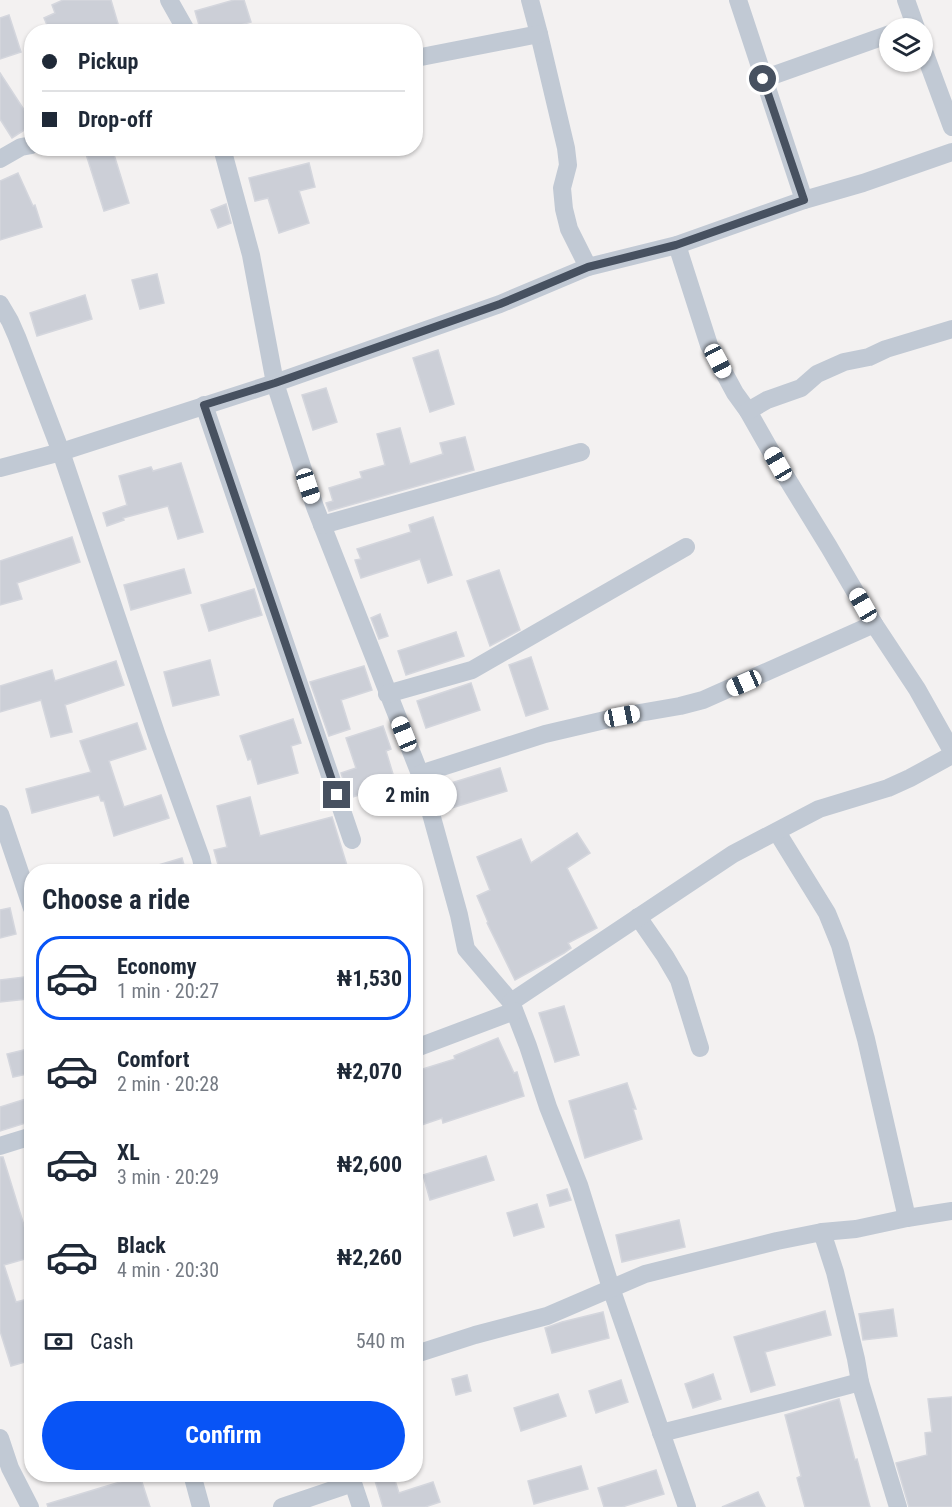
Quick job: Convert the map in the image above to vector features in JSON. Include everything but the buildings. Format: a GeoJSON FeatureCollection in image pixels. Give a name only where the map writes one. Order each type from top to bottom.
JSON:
{"type":"FeatureCollection","features":[{"type":"Feature","properties":{"kind":"street"},"geometry":{"type":"LineString","coordinates":[[169,0],[182,24]]}},
{"type":"Feature","properties":{"kind":"street"},"geometry":{"type":"LineString","coordinates":[[530,0],[566,148],[568,165],[562,188],[564,208],[569,229],[588,267]]}},
{"type":"Feature","properties":{"kind":"street"},"geometry":{"type":"LineString","coordinates":[[738,0],[804,200]]}},
{"type":"Feature","properties":{"kind":"street"},"geometry":{"type":"LineString","coordinates":[[906,0],[910,18]]}},
{"type":"Feature","properties":{"kind":"street"},"geometry":{"type":"LineString","coordinates":[[423,57],[539,34]]}},
{"type":"Feature","properties":{"kind":"street"},"geometry":{"type":"LineString","coordinates":[[763,79],[879,38]]}},
{"type":"Feature","properties":{"kind":"street"},"geometry":{"type":"LineString","coordinates":[[932,72],[952,127]]}},
{"type":"Feature","properties":{"kind":"street"},"geometry":{"type":"LineString","coordinates":[[0,159],[24,146]]}},
{"type":"Feature","properties":{"kind":"street"},"geometry":{"type":"LineString","coordinates":[[0,468],[61,452],[275,383],[500,304],[588,267],[676,245],[952,152]]}},
{"type":"Feature","properties":{"kind":"street"},"geometry":{"type":"LineString","coordinates":[[224,156],[251,255],[275,383],[322,525],[420,774],[459,915],[466,949],[513,1006],[548,1107],[579,1185],[611,1288],[687,1507]]}},
{"type":"Feature","properties":{"kind":"street"},"geometry":{"type":"LineString","coordinates":[[423,1045],[513,1006],[638,917],[734,854],[819,809],[888,788],[952,753],[917,690],[874,624],[748,411],[735,393],[709,345],[676,245]]}},
{"type":"Feature","properties":{"kind":"street"},"geometry":{"type":"LineString","coordinates":[[0,304],[17,337],[61,452],[202,864]]}},
{"type":"Feature","properties":{"kind":"street"},"geometry":{"type":"LineString","coordinates":[[748,411],[767,400],[801,388],[817,374],[844,362],[869,357],[886,349],[952,329]]}},
{"type":"Feature","properties":{"kind":"street"},"geometry":{"type":"LineString","coordinates":[[204,405],[352,840]]}},
{"type":"Feature","properties":{"kind":"street"},"geometry":{"type":"LineString","coordinates":[[322,525],[581,452]]}},
{"type":"Feature","properties":{"kind":"street"},"geometry":{"type":"LineString","coordinates":[[387,694],[472,670],[686,547]]}},
{"type":"Feature","properties":{"kind":"street"},"geometry":{"type":"LineString","coordinates":[[420,774],[545,734],[703,700],[874,624]]}},
{"type":"Feature","properties":{"kind":"street"},"geometry":{"type":"LineString","coordinates":[[0,814],[24,884]]}},
{"type":"Feature","properties":{"kind":"street"},"geometry":{"type":"LineString","coordinates":[[777,832],[827,913],[840,945],[866,1039],[907,1218]]}},
{"type":"Feature","properties":{"kind":"street"},"geometry":{"type":"LineString","coordinates":[[638,917],[679,980],[700,1048]]}},
{"type":"Feature","properties":{"kind":"street"},"geometry":{"type":"LineString","coordinates":[[0,1146],[24,1138]]}},
{"type":"Feature","properties":{"kind":"street"},"geometry":{"type":"LineString","coordinates":[[423,1352],[547,1316],[645,1274],[777,1241],[952,1211]]}},
{"type":"Feature","properties":{"kind":"street"},"geometry":{"type":"LineString","coordinates":[[822,1232],[835,1272],[860,1382],[898,1507]]}},
{"type":"Feature","properties":{"kind":"street"},"geometry":{"type":"LineString","coordinates":[[662,1433],[860,1382]]}},
{"type":"Feature","properties":{"kind":"street"},"geometry":{"type":"LineString","coordinates":[[0,1438],[5,1470],[30,1507]]}},
{"type":"Feature","properties":{"kind":"street"},"geometry":{"type":"LineString","coordinates":[[194,1482],[201,1507]]}},
{"type":"Feature","properties":{"kind":"street"},"geometry":{"type":"LineString","coordinates":[[282,1507],[344,1482]]}},
{"type":"Feature","properties":{"kind":"street"},"geometry":{"type":"LineString","coordinates":[[352,1482],[361,1507]]}},
{"type":"Feature","properties":{"kind":"route"},"geometry":{"type":"LineString","coordinates":[[337,795],[204,405],[275,383],[500,304],[588,267],[676,245],[804,200],[763,79]]}}]}
